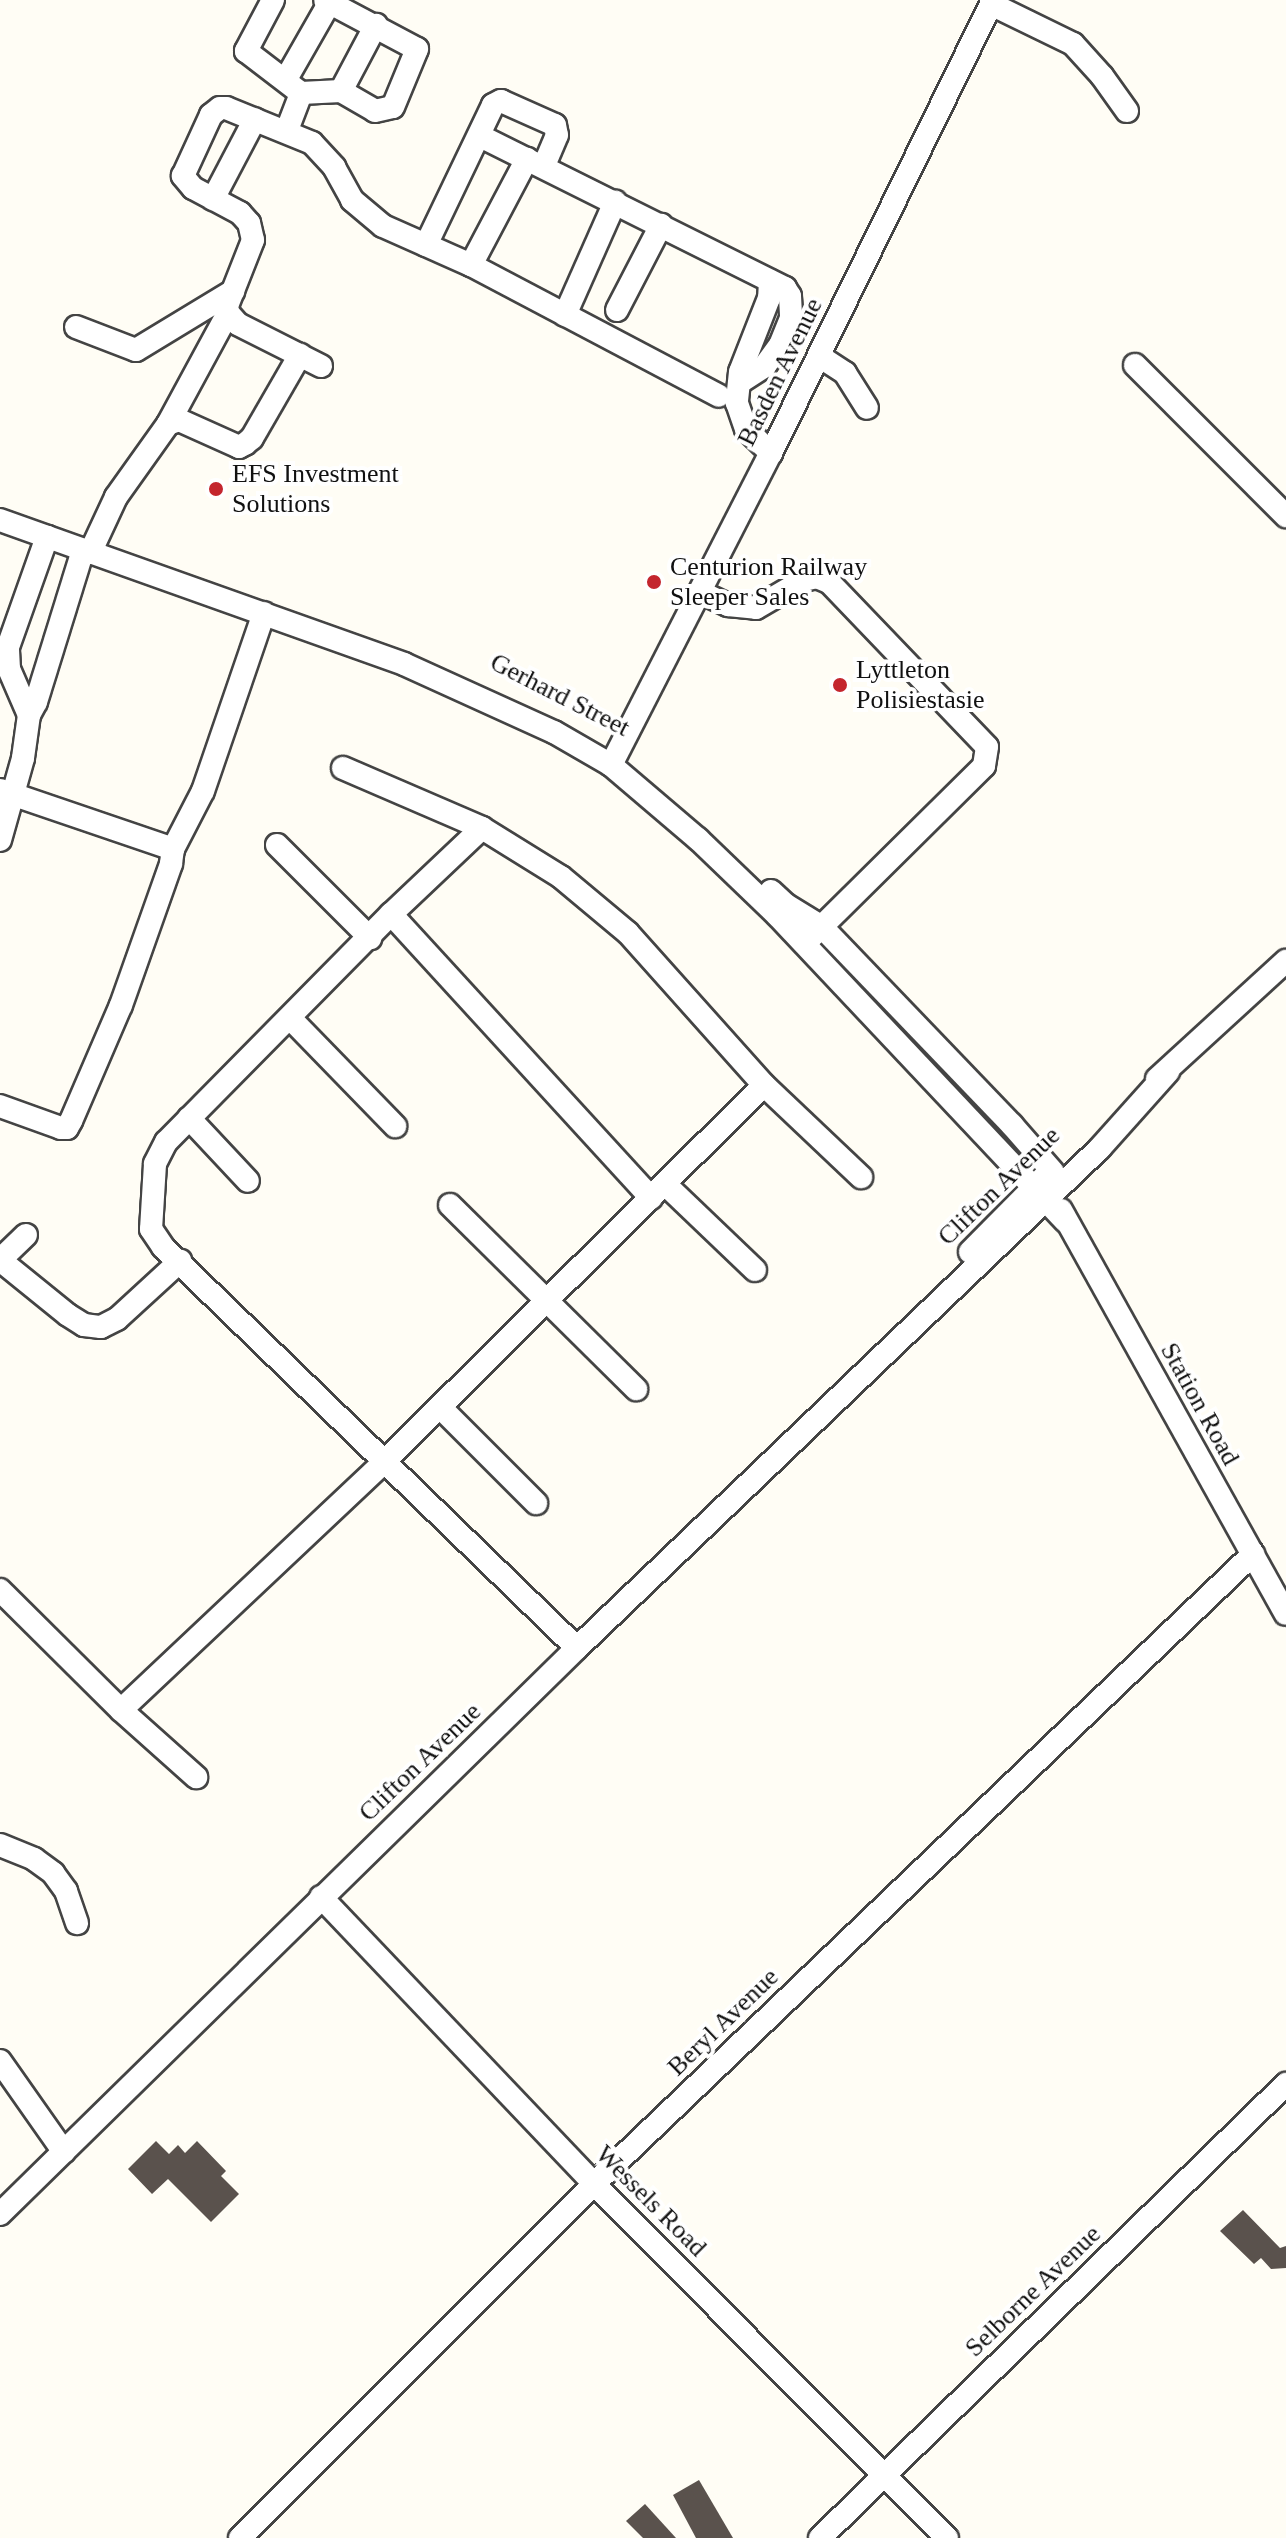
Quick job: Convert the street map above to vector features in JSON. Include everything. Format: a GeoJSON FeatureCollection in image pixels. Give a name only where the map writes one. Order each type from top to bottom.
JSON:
{"type":"FeatureCollection","features":[{"type":"Feature","properties":{"kind":"street"},"geometry":{"type":"LineString","coordinates":[[273,0],[246,51],[294,86],[341,91],[375,111],[383,112],[398,101],[417,49],[327,1],[294,86],[287,130]]}},
{"type":"Feature","properties":{"kind":"street"},"geometry":{"type":"LineString","coordinates":[[992,2],[1073,44],[1102,76],[1127,111]]}},
{"type":"Feature","properties":{"kind":"street","name":"Basden Avenue"},"geometry":{"type":"LineString","coordinates":[[613,758],[771,453],[992,2]]}},
{"type":"Feature","properties":{"kind":"street"},"geometry":{"type":"LineString","coordinates":[[341,91],[376,25]]}},
{"type":"Feature","properties":{"kind":"street"},"geometry":{"type":"LineString","coordinates":[[426,245],[493,105],[501,101],[551,120],[557,135],[471,265]]}},
{"type":"Feature","properties":{"kind":"street"},"geometry":{"type":"LineString","coordinates":[[0,840],[7,792],[29,715],[88,549],[116,497],[168,424],[230,302],[253,240],[249,223],[240,213],[193,188],[183,176],[211,115],[226,108],[287,130],[324,152],[352,200],[367,215],[471,265],[719,396]]}},
{"type":"Feature","properties":{"kind":"street"},"geometry":{"type":"LineString","coordinates":[[213,199],[255,119]]}},
{"type":"Feature","properties":{"kind":"street"},"geometry":{"type":"LineString","coordinates":[[480,136],[770,281],[769,298],[743,361],[737,394],[739,414],[756,441],[771,453]]}},
{"type":"Feature","properties":{"kind":"street"},"geometry":{"type":"LineString","coordinates":[[565,315],[615,202]]}},
{"type":"Feature","properties":{"kind":"street"},"geometry":{"type":"LineString","coordinates":[[617,310],[661,225]]}},
{"type":"Feature","properties":{"kind":"street"},"geometry":{"type":"LineString","coordinates":[[76,327],[136,350],[230,302]]}},
{"type":"Feature","properties":{"kind":"street"},"geometry":{"type":"LineString","coordinates":[[230,302],[238,324],[321,366]]}},
{"type":"Feature","properties":{"kind":"street"},"geometry":{"type":"LineString","coordinates":[[168,424],[179,420],[239,447],[245,444],[252,438],[300,355]]}},
{"type":"Feature","properties":{"kind":"street"},"geometry":{"type":"LineString","coordinates":[[819,356],[845,373],[867,408]]}},
{"type":"Feature","properties":{"kind":"street"},"geometry":{"type":"LineString","coordinates":[[1135,365],[1286,516]]}},
{"type":"Feature","properties":{"kind":"street","name":"Gerhard Street"},"geometry":{"type":"LineString","coordinates":[[0,510],[88,549],[456,685],[613,758],[804,943],[1046,1187]]}},
{"type":"Feature","properties":{"kind":"street","name":"Gerhard Street"},"geometry":{"type":"LineString","coordinates":[[0,520],[401,652],[613,758],[705,828],[786,905],[822,927],[1012,1125],[1046,1187]]}},
{"type":"Feature","properties":{"kind":"street"},"geometry":{"type":"LineString","coordinates":[[29,715],[9,669],[8,647],[47,537]]}},
{"type":"Feature","properties":{"kind":"street"},"geometry":{"type":"LineString","coordinates":[[700,592],[742,609],[756,608],[804,580],[817,577],[829,582],[987,747],[984,766],[804,943]]}},
{"type":"Feature","properties":{"kind":"street"},"geometry":{"type":"LineString","coordinates":[[0,1106],[61,1128],[67,1128],[71,1121],[121,1005],[171,864],[173,849],[203,791],[264,613]]}},
{"type":"Feature","properties":{"kind":"street"},"geometry":{"type":"LineString","coordinates":[[343,768],[482,828],[561,877],[628,933],[764,1085],[861,1177]]}},
{"type":"Feature","properties":{"kind":"street"},"geometry":{"type":"LineString","coordinates":[[7,792],[173,849]]}},
{"type":"Feature","properties":{"kind":"street"},"geometry":{"type":"LineString","coordinates":[[482,828],[391,914],[157,1154],[152,1186],[151,1229],[163,1247],[577,1648]]}},
{"type":"Feature","properties":{"kind":"street"},"geometry":{"type":"LineString","coordinates":[[277,845],[370,938]]}},
{"type":"Feature","properties":{"kind":"street"},"geometry":{"type":"LineString","coordinates":[[391,914],[658,1191],[755,1270]]}},
{"type":"Feature","properties":{"kind":"street","name":"Clifton Avenue"},"geometry":{"type":"LineString","coordinates":[[0,2214],[321,1897],[883,1353],[901,1328],[1046,1187],[1121,1108],[1168,1072],[1286,961]]}},
{"type":"Feature","properties":{"kind":"street"},"geometry":{"type":"LineString","coordinates":[[290,1018],[395,1126]]}},
{"type":"Feature","properties":{"kind":"street"},"geometry":{"type":"LineString","coordinates":[[121,1710],[385,1461],[764,1085]]}},
{"type":"Feature","properties":{"kind":"street"},"geometry":{"type":"LineString","coordinates":[[189,1118],[248,1181]]}},
{"type":"Feature","properties":{"kind":"street","name":"Station Road"},"geometry":{"type":"LineString","coordinates":[[1046,1187],[1286,1614]]}},
{"type":"Feature","properties":{"kind":"street"},"geometry":{"type":"LineString","coordinates":[[450,1205],[636,1389]]}},
{"type":"Feature","properties":{"kind":"street"},"geometry":{"type":"LineString","coordinates":[[26,1235],[0,1260],[84,1325],[101,1327],[117,1319],[180,1261]]}},
{"type":"Feature","properties":{"kind":"street"},"geometry":{"type":"LineString","coordinates":[[440,1407],[536,1503]]}},
{"type":"Feature","properties":{"kind":"street","name":"Beryl Avenue"},"geometry":{"type":"LineString","coordinates":[[240,2538],[594,2184],[1253,1554]]}},
{"type":"Feature","properties":{"kind":"street"},"geometry":{"type":"LineString","coordinates":[[0,1590],[121,1710],[196,1777]]}},
{"type":"Feature","properties":{"kind":"street"},"geometry":{"type":"LineString","coordinates":[[0,1845],[34,1859],[53,1873],[66,1891],[77,1923]]}},
{"type":"Feature","properties":{"kind":"street","name":"Wessels Road"},"geometry":{"type":"LineString","coordinates":[[321,1897],[594,2184],[947,2538]]}},
{"type":"Feature","properties":{"kind":"street"},"geometry":{"type":"LineString","coordinates":[[0,2061],[64,2152]]}},
{"type":"Feature","properties":{"kind":"street","name":"Selborne Avenue"},"geometry":{"type":"LineString","coordinates":[[820,2538],[1286,2084]]}},
{"type":"Feature","properties":{"kind":"building"},"geometry":{"type":"Polygon","coordinates":[[[156,2141],[169,2154],[178,2145],[185,2153],[197,2141],[226,2171],[221,2176],[239,2194],[211,2222],[168,2179],[152,2194],[128,2169],[156,2141]]]}},
{"type":"Feature","properties":{"kind":"building"},"geometry":{"type":"Polygon","coordinates":[[[1243,2210],[1280,2248],[1286,2246],[1286,2268],[1271,2269],[1261,2258],[1254,2264],[1220,2231],[1243,2210]]]}},
{"type":"Feature","properties":{"kind":"building"},"geometry":{"type":"Polygon","coordinates":[[[699,2480],[733,2538],[696,2538],[673,2495],[699,2480]]]}},
{"type":"Feature","properties":{"kind":"building"},"geometry":{"type":"Polygon","coordinates":[[[645,2504],[676,2538],[643,2538],[626,2521],[645,2504]]]}},
{"type":"Feature","properties":{"kind":"place","name":"EFS Investment Solutions"},"geometry":{"type":"Point","coordinates":[216,489]}},
{"type":"Feature","properties":{"kind":"place","name":"Centurion Railway Sleeper Sales"},"geometry":{"type":"Point","coordinates":[654,582]}},
{"type":"Feature","properties":{"kind":"place","name":"Lyttleton Polisiestasie"},"geometry":{"type":"Point","coordinates":[840,685]}}]}
